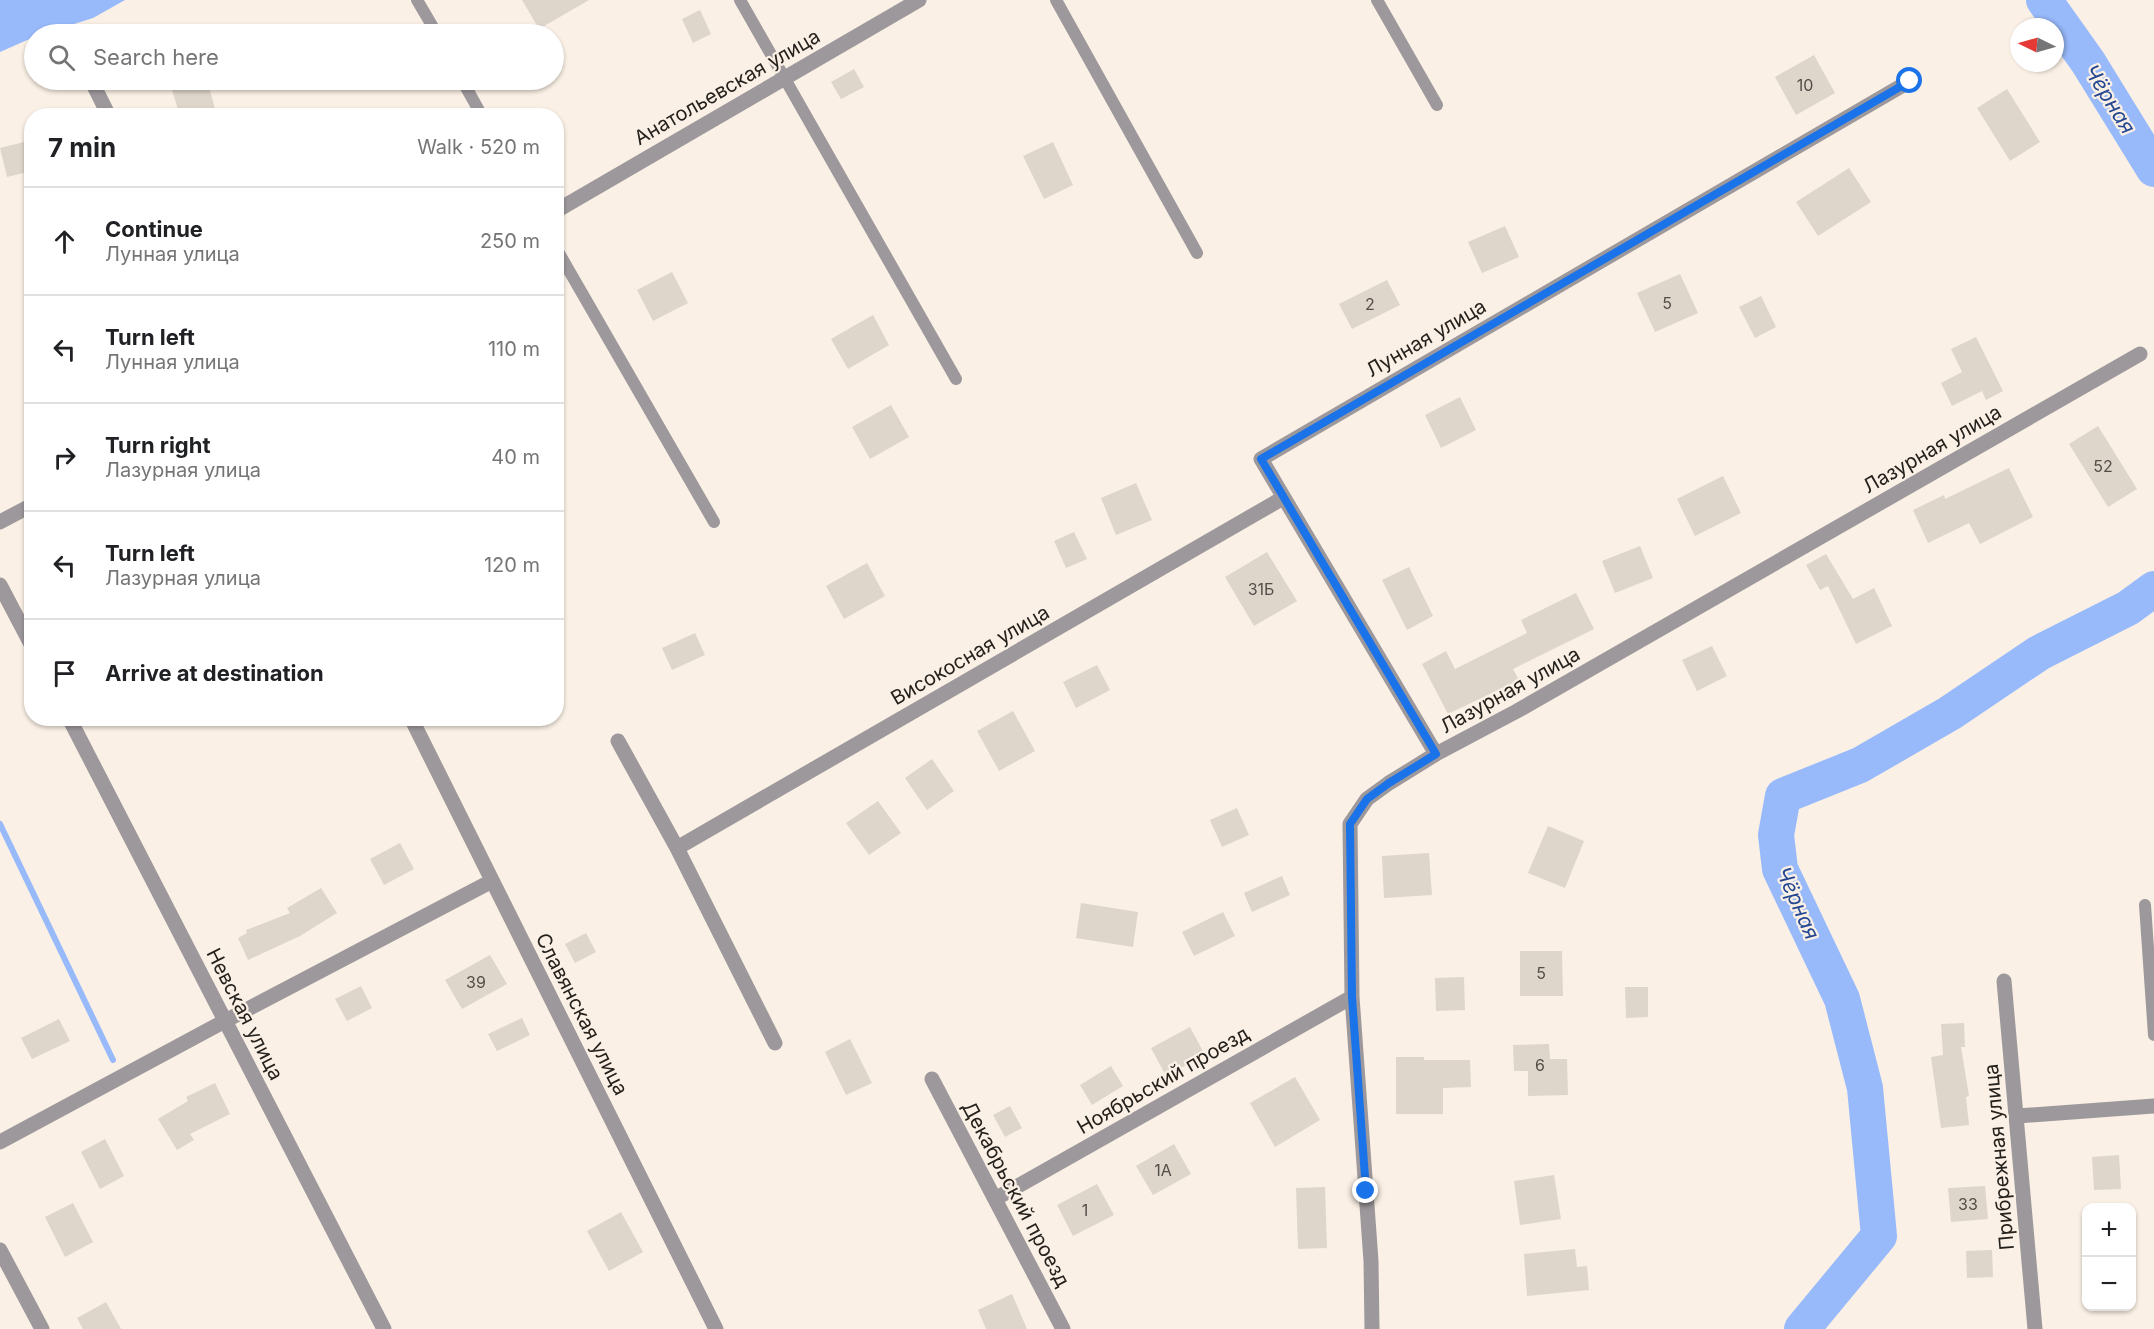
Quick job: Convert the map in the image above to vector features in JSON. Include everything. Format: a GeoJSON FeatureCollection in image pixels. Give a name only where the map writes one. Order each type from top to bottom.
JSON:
{"type":"FeatureCollection","features":[{"type":"Feature","properties":{"kind":"street","name":"Анатольевская улица"},"geometry":{"type":"LineString","coordinates":[[564,205],[919,0]]}},
{"type":"Feature","properties":{"kind":"street","name":"Лунная улица"},"geometry":{"type":"LineString","coordinates":[[1436,754],[1261,459],[1910,81]]}},
{"type":"Feature","properties":{"kind":"street"},"geometry":{"type":"LineString","coordinates":[[96,90],[105,108]]}},
{"type":"Feature","properties":{"kind":"street","name":"Лазурная улица"},"geometry":{"type":"LineString","coordinates":[[1372,1329],[1371,1253],[1352,997],[1350,824],[1367,799],[1436,754],[1538,699],[2140,354]]}},
{"type":"Feature","properties":{"kind":"street","name":"Високосная улица"},"geometry":{"type":"LineString","coordinates":[[677,848],[1283,498]]}},
{"type":"Feature","properties":{"kind":"street"},"geometry":{"type":"LineString","coordinates":[[0,522],[24,509]]}},
{"type":"Feature","properties":{"kind":"street"},"geometry":{"type":"LineString","coordinates":[[0,585],[24,631]]}},
{"type":"Feature","properties":{"kind":"street","name":"Невская улица"},"geometry":{"type":"LineString","coordinates":[[73,726],[384,1329]]}},
{"type":"Feature","properties":{"kind":"street","name":"Славянская улица"},"geometry":{"type":"LineString","coordinates":[[415,726],[716,1329]]}},
{"type":"Feature","properties":{"kind":"street"},"geometry":{"type":"LineString","coordinates":[[618,741],[677,848],[775,1043]]}},
{"type":"Feature","properties":{"kind":"street"},"geometry":{"type":"LineString","coordinates":[[0,1142],[492,881]]}},
{"type":"Feature","properties":{"kind":"street","name":"Прибрежная улица"},"geometry":{"type":"LineString","coordinates":[[2004,981],[2035,1329]]}},
{"type":"Feature","properties":{"kind":"street","name":"Ноябрьский проезд"},"geometry":{"type":"LineString","coordinates":[[995,1199],[1352,997]]}},
{"type":"Feature","properties":{"kind":"street","name":"Декабрьский проезд"},"geometry":{"type":"LineString","coordinates":[[932,1079],[1062,1329]]}},
{"type":"Feature","properties":{"kind":"street"},"geometry":{"type":"LineString","coordinates":[[2017,1116],[2154,1106]]}},
{"type":"Feature","properties":{"kind":"street"},"geometry":{"type":"LineString","coordinates":[[0,1250],[42,1329]]}},
{"type":"Feature","properties":{"kind":"lane"},"geometry":{"type":"LineString","coordinates":[[417,0],[431,24]]}},
{"type":"Feature","properties":{"kind":"lane"},"geometry":{"type":"LineString","coordinates":[[740,0],[956,379]]}},
{"type":"Feature","properties":{"kind":"lane"},"geometry":{"type":"LineString","coordinates":[[1056,0],[1197,253]]}},
{"type":"Feature","properties":{"kind":"lane"},"geometry":{"type":"LineString","coordinates":[[1377,0],[1437,105]]}},
{"type":"Feature","properties":{"kind":"lane"},"geometry":{"type":"LineString","coordinates":[[468,90],[478,108]]}},
{"type":"Feature","properties":{"kind":"lane"},"geometry":{"type":"LineString","coordinates":[[564,262],[714,522]]}},
{"type":"Feature","properties":{"kind":"lane"},"geometry":{"type":"LineString","coordinates":[[2145,905],[2154,1035]]}},
{"type":"Feature","properties":{"kind":"water"},"geometry":{"type":"Polygon","coordinates":[[[0,0],[125,0],[93,18],[74,24],[24,24],[24,41],[0,52],[0,0]]]}},
{"type":"Feature","properties":{"kind":"building"},"geometry":{"type":"Polygon","coordinates":[[[522,0],[589,0],[548,24],[536,24],[522,0]]]}},
{"type":"Feature","properties":{"kind":"building"},"geometry":{"type":"Polygon","coordinates":[[[700,10],[711,34],[693,43],[682,19],[700,10]]]}},
{"type":"Feature","properties":{"kind":"building"},"geometry":{"type":"Polygon","coordinates":[[[1814,55],[1835,93],[1796,115],[1775,77],[1814,55]]]}},
{"type":"Feature","properties":{"kind":"building"},"geometry":{"type":"Polygon","coordinates":[[[854,69],[864,87],[841,99],[831,82],[854,69]]]}},
{"type":"Feature","properties":{"kind":"building"},"geometry":{"type":"Polygon","coordinates":[[[2007,89],[2040,142],[2010,161],[1977,108],[2007,89]]]}},
{"type":"Feature","properties":{"kind":"building"},"geometry":{"type":"Polygon","coordinates":[[[172,90],[210,90],[215,108],[178,108],[172,90]]]}},
{"type":"Feature","properties":{"kind":"building"},"geometry":{"type":"Polygon","coordinates":[[[24,142],[24,173],[7,177],[0,148],[24,142]]]}},
{"type":"Feature","properties":{"kind":"building"},"geometry":{"type":"Polygon","coordinates":[[[1053,142],[1073,185],[1044,199],[1023,156],[1053,142]]]}},
{"type":"Feature","properties":{"kind":"building"},"geometry":{"type":"Polygon","coordinates":[[[1849,168],[1871,202],[1818,236],[1796,202],[1849,168]]]}},
{"type":"Feature","properties":{"kind":"building"},"geometry":{"type":"Polygon","coordinates":[[[1505,226],[1519,257],[1482,273],[1468,242],[1505,226]]]}},
{"type":"Feature","properties":{"kind":"building"},"geometry":{"type":"Polygon","coordinates":[[[672,272],[688,303],[653,321],[637,290],[672,272]]]}},
{"type":"Feature","properties":{"kind":"building"},"geometry":{"type":"Polygon","coordinates":[[[1680,274],[1698,313],[1655,332],[1637,293],[1680,274]]]}},
{"type":"Feature","properties":{"kind":"building"},"geometry":{"type":"Polygon","coordinates":[[[1387,280],[1400,305],[1352,329],[1339,304],[1387,280]]]}},
{"type":"Feature","properties":{"kind":"building"},"geometry":{"type":"Polygon","coordinates":[[[1761,296],[1776,327],[1755,338],[1739,307],[1761,296]]]}},
{"type":"Feature","properties":{"kind":"building"},"geometry":{"type":"Polygon","coordinates":[[[873,315],[889,345],[848,369],[831,339],[873,315]]]}},
{"type":"Feature","properties":{"kind":"building"},"geometry":{"type":"Polygon","coordinates":[[[1976,337],[2003,391],[1986,400],[1982,391],[1952,406],[1941,383],[1962,372],[1951,349],[1976,337]]]}},
{"type":"Feature","properties":{"kind":"building"},"geometry":{"type":"Polygon","coordinates":[[[1460,397],[1476,430],[1441,448],[1425,415],[1460,397]]]}},
{"type":"Feature","properties":{"kind":"building"},"geometry":{"type":"Polygon","coordinates":[[[891,405],[909,437],[870,459],[852,427],[891,405]]]}},
{"type":"Feature","properties":{"kind":"building"},"geometry":{"type":"Polygon","coordinates":[[[2098,426],[2137,489],[2108,507],[2069,444],[2098,426]]]}},
{"type":"Feature","properties":{"kind":"building"},"geometry":{"type":"Polygon","coordinates":[[[2009,468],[2033,517],[1980,544],[1969,523],[1928,543],[1913,510],[1944,495],[1945,499],[2009,468]]]}},
{"type":"Feature","properties":{"kind":"building"},"geometry":{"type":"Polygon","coordinates":[[[1723,476],[1741,513],[1695,536],[1677,499],[1723,476]]]}},
{"type":"Feature","properties":{"kind":"building"},"geometry":{"type":"Polygon","coordinates":[[[1136,483],[1152,520],[1116,535],[1101,498],[1136,483]]]}},
{"type":"Feature","properties":{"kind":"building"},"geometry":{"type":"Polygon","coordinates":[[[1074,532],[1087,559],[1066,568],[1054,541],[1074,532]]]}},
{"type":"Feature","properties":{"kind":"building"},"geometry":{"type":"Polygon","coordinates":[[[1640,546],[1653,578],[1615,593],[1602,561],[1640,546]]]}},
{"type":"Feature","properties":{"kind":"building"},"geometry":{"type":"Polygon","coordinates":[[[1267,552],[1297,601],[1254,626],[1225,577],[1267,552]]]}},
{"type":"Feature","properties":{"kind":"building"},"geometry":{"type":"Polygon","coordinates":[[[1826,554],[1853,599],[1874,588],[1892,626],[1856,644],[1828,586],[1820,590],[1806,565],[1826,554]]]}},
{"type":"Feature","properties":{"kind":"building"},"geometry":{"type":"Polygon","coordinates":[[[867,563],[885,596],[844,619],[826,586],[867,563]]]}},
{"type":"Feature","properties":{"kind":"building"},"geometry":{"type":"Polygon","coordinates":[[[1409,567],[1433,616],[1407,630],[1382,580],[1409,567]]]}},
{"type":"Feature","properties":{"kind":"building"},"geometry":{"type":"Polygon","coordinates":[[[1576,593],[1594,629],[1513,669],[1519,680],[1448,714],[1422,664],[1446,651],[1455,669],[1527,633],[1521,620],[1576,593]]]}},
{"type":"Feature","properties":{"kind":"building"},"geometry":{"type":"Polygon","coordinates":[[[695,633],[705,655],[672,670],[662,648],[695,633]]]}},
{"type":"Feature","properties":{"kind":"building"},"geometry":{"type":"Polygon","coordinates":[[[1712,646],[1727,676],[1697,691],[1682,660],[1712,646]]]}},
{"type":"Feature","properties":{"kind":"building"},"geometry":{"type":"Polygon","coordinates":[[[1097,665],[1110,690],[1076,708],[1063,682],[1097,665]]]}},
{"type":"Feature","properties":{"kind":"building"},"geometry":{"type":"Polygon","coordinates":[[[1013,711],[1035,751],[999,771],[977,731],[1013,711]]]}},
{"type":"Feature","properties":{"kind":"building"},"geometry":{"type":"Polygon","coordinates":[[[932,759],[954,791],[927,810],[905,778],[932,759]]]}},
{"type":"Feature","properties":{"kind":"building"},"geometry":{"type":"Polygon","coordinates":[[[878,801],[901,833],[869,855],[846,823],[878,801]]]}},
{"type":"Feature","properties":{"kind":"building"},"geometry":{"type":"Polygon","coordinates":[[[1237,808],[1249,835],[1222,847],[1210,820],[1237,808]]]}},
{"type":"Feature","properties":{"kind":"building"},"geometry":{"type":"Polygon","coordinates":[[[1548,826],[1584,841],[1565,888],[1528,873],[1548,826]]]}},
{"type":"Feature","properties":{"kind":"building"},"geometry":{"type":"Polygon","coordinates":[[[400,843],[414,869],[384,885],[370,859],[400,843]]]}},
{"type":"Feature","properties":{"kind":"building"},"geometry":{"type":"Polygon","coordinates":[[[1429,853],[1432,895],[1384,898],[1382,856],[1429,853]]]}},
{"type":"Feature","properties":{"kind":"building"},"geometry":{"type":"Polygon","coordinates":[[[1282,876],[1290,895],[1252,912],[1244,893],[1282,876]]]}},
{"type":"Feature","properties":{"kind":"building"},"geometry":{"type":"Polygon","coordinates":[[[321,888],[337,913],[300,936],[248,960],[238,938],[247,933],[246,930],[290,913],[287,908],[321,888]]]}},
{"type":"Feature","properties":{"kind":"building"},"geometry":{"type":"Polygon","coordinates":[[[1081,903],[1138,912],[1133,947],[1076,938],[1081,903]]]}},
{"type":"Feature","properties":{"kind":"building"},"geometry":{"type":"Polygon","coordinates":[[[1223,912],[1235,936],[1194,956],[1182,932],[1223,912]]]}},
{"type":"Feature","properties":{"kind":"building"},"geometry":{"type":"Polygon","coordinates":[[[586,933],[596,952],[575,963],[565,944],[586,933]]]}},
{"type":"Feature","properties":{"kind":"building"},"geometry":{"type":"Polygon","coordinates":[[[1520,951],[1562,951],[1563,996],[1520,996],[1520,951]]]}},
{"type":"Feature","properties":{"kind":"building"},"geometry":{"type":"Polygon","coordinates":[[[490,955],[507,984],[462,1009],[445,980],[490,955]]]}},
{"type":"Feature","properties":{"kind":"building"},"geometry":{"type":"Polygon","coordinates":[[[1464,977],[1465,1010],[1436,1011],[1435,978],[1464,977]]]}},
{"type":"Feature","properties":{"kind":"building"},"geometry":{"type":"Polygon","coordinates":[[[361,986],[372,1008],[347,1021],[335,999],[361,986]]]}},
{"type":"Feature","properties":{"kind":"building"},"geometry":{"type":"Polygon","coordinates":[[[1625,987],[1648,987],[1648,1017],[1626,1018],[1625,987]]]}},
{"type":"Feature","properties":{"kind":"building"},"geometry":{"type":"Polygon","coordinates":[[[522,1018],[530,1035],[497,1051],[488,1034],[522,1018]]]}},
{"type":"Feature","properties":{"kind":"building"},"geometry":{"type":"Polygon","coordinates":[[[59,1019],[70,1041],[32,1059],[21,1038],[59,1019]]]}},
{"type":"Feature","properties":{"kind":"building"},"geometry":{"type":"Polygon","coordinates":[[[1964,1023],[1965,1047],[1961,1047],[1969,1096],[1966,1097],[1969,1125],[1941,1128],[1931,1057],[1943,1055],[1941,1024],[1964,1023]]]}},
{"type":"Feature","properties":{"kind":"building"},"geometry":{"type":"Polygon","coordinates":[[[1190,1027],[1205,1055],[1166,1076],[1151,1048],[1190,1027]]]}},
{"type":"Feature","properties":{"kind":"building"},"geometry":{"type":"Polygon","coordinates":[[[850,1039],[872,1083],[846,1095],[825,1052],[850,1039]]]}},
{"type":"Feature","properties":{"kind":"building"},"geometry":{"type":"Polygon","coordinates":[[[1549,1044],[1550,1059],[1567,1059],[1568,1095],[1528,1096],[1528,1071],[1514,1071],[1513,1045],[1549,1044]]]}},
{"type":"Feature","properties":{"kind":"building"},"geometry":{"type":"Polygon","coordinates":[[[1396,1057],[1424,1057],[1424,1060],[1470,1060],[1471,1087],[1443,1088],[1443,1114],[1396,1114],[1396,1057]]]}},
{"type":"Feature","properties":{"kind":"building"},"geometry":{"type":"Polygon","coordinates":[[[1111,1066],[1123,1086],[1092,1105],[1080,1085],[1111,1066]]]}},
{"type":"Feature","properties":{"kind":"building"},"geometry":{"type":"Polygon","coordinates":[[[1295,1077],[1320,1120],[1275,1147],[1250,1103],[1295,1077]]]}},
{"type":"Feature","properties":{"kind":"building"},"geometry":{"type":"Polygon","coordinates":[[[215,1083],[230,1114],[190,1134],[194,1140],[177,1150],[158,1119],[188,1101],[186,1097],[215,1083]]]}},
{"type":"Feature","properties":{"kind":"building"},"geometry":{"type":"Polygon","coordinates":[[[1010,1106],[1022,1128],[1005,1137],[993,1115],[1010,1106]]]}},
{"type":"Feature","properties":{"kind":"building"},"geometry":{"type":"Polygon","coordinates":[[[105,1139],[124,1176],[100,1189],[81,1152],[105,1139]]]}},
{"type":"Feature","properties":{"kind":"building"},"geometry":{"type":"Polygon","coordinates":[[[1174,1144],[1191,1174],[1153,1195],[1136,1166],[1174,1144]]]}},
{"type":"Feature","properties":{"kind":"building"},"geometry":{"type":"Polygon","coordinates":[[[2119,1155],[2121,1189],[2094,1190],[2092,1157],[2119,1155]]]}},
{"type":"Feature","properties":{"kind":"building"},"geometry":{"type":"Polygon","coordinates":[[[1554,1175],[1561,1219],[1520,1225],[1514,1181],[1554,1175]]]}},
{"type":"Feature","properties":{"kind":"building"},"geometry":{"type":"Polygon","coordinates":[[[1097,1184],[1114,1215],[1073,1236],[1057,1205],[1097,1184]]]}},
{"type":"Feature","properties":{"kind":"building"},"geometry":{"type":"Polygon","coordinates":[[[1985,1186],[1988,1219],[1951,1222],[1948,1188],[1985,1186]]]}},
{"type":"Feature","properties":{"kind":"building"},"geometry":{"type":"Polygon","coordinates":[[[1325,1187],[1327,1248],[1298,1249],[1296,1188],[1325,1187]]]}},
{"type":"Feature","properties":{"kind":"building"},"geometry":{"type":"Polygon","coordinates":[[[73,1203],[93,1242],[65,1257],[45,1217],[73,1203]]]}},
{"type":"Feature","properties":{"kind":"building"},"geometry":{"type":"Polygon","coordinates":[[[621,1212],[643,1252],[609,1271],[587,1231],[621,1212]]]}},
{"type":"Feature","properties":{"kind":"building"},"geometry":{"type":"Polygon","coordinates":[[[1575,1249],[1577,1267],[1587,1266],[1589,1290],[1527,1296],[1524,1254],[1575,1249]]]}},
{"type":"Feature","properties":{"kind":"building"},"geometry":{"type":"Polygon","coordinates":[[[1992,1250],[1993,1277],[1967,1278],[1966,1251],[1992,1250]]]}},
{"type":"Feature","properties":{"kind":"building"},"geometry":{"type":"Polygon","coordinates":[[[1012,1294],[1027,1329],[986,1329],[978,1310],[1012,1294]]]}},
{"type":"Feature","properties":{"kind":"building"},"geometry":{"type":"Polygon","coordinates":[[[106,1302],[121,1329],[83,1329],[77,1318],[106,1302]]]}},
{"type":"Feature","properties":{"kind":"waterway","name":"Чёрная"},"geometry":{"type":"LineString","coordinates":[[2044,0],[2088,62],[2154,169]]}},
{"type":"Feature","properties":{"kind":"waterway","name":"Чёрная"},"geometry":{"type":"LineString","coordinates":[[1802,1329],[1879,1236],[1865,1088],[1842,999],[1780,869],[1776,835],[1783,796],[1860,765],[1950,713],[2039,653],[2128,608],[2154,589]]}},
{"type":"Feature","properties":{"kind":"waterway"},"geometry":{"type":"LineString","coordinates":[[0,824],[113,1060]]}},
{"type":"Feature","properties":{"kind":"route"},"geometry":{"type":"LineString","coordinates":[[1366,1191],[1352,997],[1350,824],[1367,799],[1436,754],[1261,459],[1910,81]]}}]}
